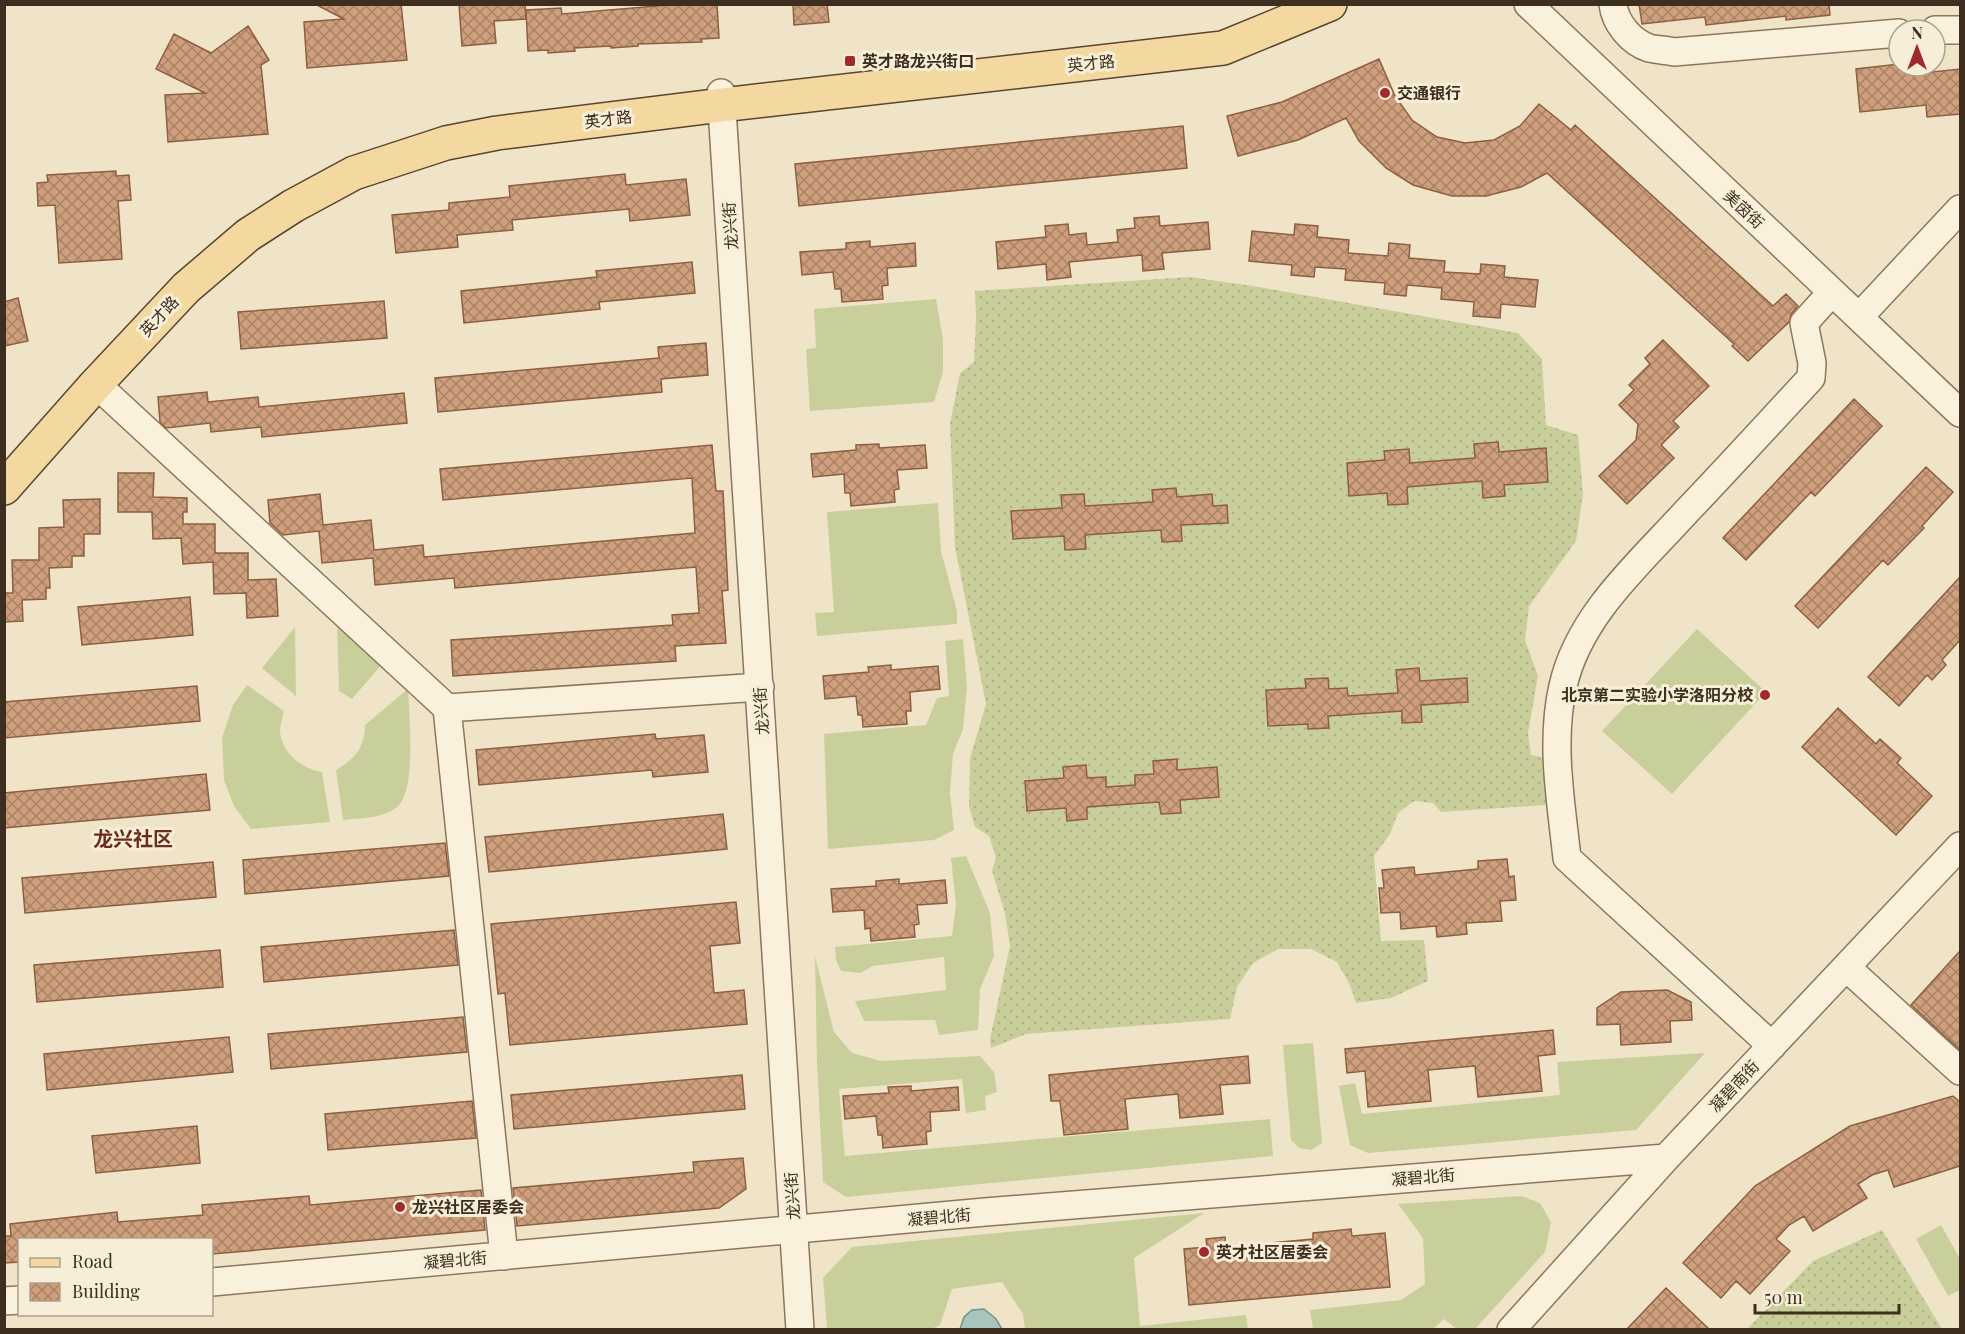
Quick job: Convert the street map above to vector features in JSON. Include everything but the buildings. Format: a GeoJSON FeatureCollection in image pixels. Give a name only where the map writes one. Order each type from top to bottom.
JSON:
{"type":"FeatureCollection","features":[{"type":"Feature","properties":{"kind":"main road","name":"英才路"},"geometry":{"type":"LineString","coordinates":[[4,488],[96,384],[186,288],[248,236],[293,206],[354,173],[446,143],[497,132],[722,99],[1218,37],[1299,4]]}},
{"type":"Feature","properties":{"kind":"main road","name":"英才路"},"geometry":{"type":"LineString","coordinates":[[4,467],[180,276],[239,225],[284,196],[347,161],[441,131],[494,119],[722,99],[1223,48],[1330,4]]}},
{"type":"Feature","properties":{"kind":"street","name":"美茵街"},"geometry":{"type":"LineString","coordinates":[[1528,4],[1960,413]]}},
{"type":"Feature","properties":{"kind":"street"},"geometry":{"type":"LineString","coordinates":[[1613,4],[1614,16],[1629,36],[1648,48],[1674,52],[1887,34]]}},
{"type":"Feature","properties":{"kind":"street","name":"龙兴街"},"geometry":{"type":"LineString","coordinates":[[722,99],[800,1329]]}},
{"type":"Feature","properties":{"kind":"street"},"geometry":{"type":"LineString","coordinates":[[1859,317],[1960,209]]}},
{"type":"Feature","properties":{"kind":"street"},"geometry":{"type":"LineString","coordinates":[[1772,1046],[1567,858],[1558,766],[1557,720],[1563,685],[1579,643],[1597,612],[1810,378],[1812,363],[1804,323],[1832,292]]}},
{"type":"Feature","properties":{"kind":"street"},"geometry":{"type":"LineString","coordinates":[[96,384],[447,708],[504,1256]]}},
{"type":"Feature","properties":{"kind":"street"},"geometry":{"type":"LineString","coordinates":[[447,708],[760,687]]}},
{"type":"Feature","properties":{"kind":"street","name":"凝碧南街"},"geometry":{"type":"LineString","coordinates":[[1511,1329],[1666,1158],[1960,846]]}},
{"type":"Feature","properties":{"kind":"street"},"geometry":{"type":"LineString","coordinates":[[1846,967],[1960,1071]]}},
{"type":"Feature","properties":{"kind":"street","name":"凝碧北街"},"geometry":{"type":"LineString","coordinates":[[213,1282],[996,1211],[1666,1158]]}},
{"type":"Feature","properties":{"kind":"green space"},"geometry":{"type":"Polygon","coordinates":[[[1190,277],[1518,333],[1542,359],[1546,425],[1578,435],[1583,494],[1576,541],[1529,606],[1525,640],[1538,676],[1528,733],[1531,755],[1547,758],[1551,797],[1545,805],[1441,812],[1433,803],[1414,801],[1398,813],[1390,834],[1374,856],[1381,941],[1424,940],[1428,981],[1391,998],[1356,1003],[1350,985],[1337,962],[1311,949],[1278,949],[1253,963],[1237,987],[1230,1019],[1026,1034],[991,1048],[990,1039],[1010,946],[1005,913],[992,871],[996,857],[989,836],[975,827],[969,807],[970,758],[986,704],[955,547],[950,424],[960,373],[974,362],[975,291],[1190,277]]]}},
{"type":"Feature","properties":{"kind":"green space"},"geometry":{"type":"Polygon","coordinates":[[[936,299],[943,339],[943,372],[934,402],[810,411],[806,349],[816,348],[814,309],[936,299]]]}},
{"type":"Feature","properties":{"kind":"green space"},"geometry":{"type":"Polygon","coordinates":[[[938,503],[941,551],[957,611],[957,624],[817,636],[815,613],[834,612],[827,512],[938,503]]]}},
{"type":"Feature","properties":{"kind":"green space"},"geometry":{"type":"Polygon","coordinates":[[[337,624],[382,664],[352,699],[339,691],[337,624]]]}},
{"type":"Feature","properties":{"kind":"green space"},"geometry":{"type":"Polygon","coordinates":[[[295,627],[296,696],[262,668],[295,627]]]}},
{"type":"Feature","properties":{"kind":"green space"},"geometry":{"type":"Polygon","coordinates":[[[1697,629],[1766,692],[1672,794],[1602,731],[1697,629]]]}},
{"type":"Feature","properties":{"kind":"green space"},"geometry":{"type":"Polygon","coordinates":[[[963,639],[967,687],[963,729],[953,754],[950,793],[954,830],[934,840],[828,849],[824,734],[926,725],[937,698],[949,696],[945,641],[963,639]]]}},
{"type":"Feature","properties":{"kind":"green space"},"geometry":{"type":"Polygon","coordinates":[[[247,685],[284,711],[280,731],[288,753],[300,764],[322,772],[330,822],[251,829],[234,806],[224,780],[222,738],[233,705],[247,685]]]}},
{"type":"Feature","properties":{"kind":"green space"},"geometry":{"type":"Polygon","coordinates":[[[408,689],[410,769],[403,798],[397,807],[385,814],[343,820],[336,770],[358,752],[365,733],[365,725],[408,689]]]}},
{"type":"Feature","properties":{"kind":"green space"},"geometry":{"type":"Polygon","coordinates":[[[966,856],[990,913],[994,956],[980,989],[978,1030],[939,1035],[935,1020],[864,1021],[855,1001],[946,990],[944,957],[873,966],[860,973],[841,971],[836,960],[835,947],[952,936],[956,904],[951,858],[966,856]]]}},
{"type":"Feature","properties":{"kind":"green space"},"geometry":{"type":"Polygon","coordinates":[[[815,956],[834,1032],[852,1053],[881,1061],[980,1056],[994,1072],[997,1092],[985,1096],[986,1110],[966,1113],[962,1079],[839,1089],[845,1156],[1270,1119],[1273,1156],[846,1197],[823,1182],[815,956]]]}},
{"type":"Feature","properties":{"kind":"green space"},"geometry":{"type":"Polygon","coordinates":[[[1313,1043],[1322,1143],[1311,1150],[1299,1148],[1291,1140],[1283,1045],[1313,1043]]]}},
{"type":"Feature","properties":{"kind":"green space"},"geometry":{"type":"Polygon","coordinates":[[[1705,1053],[1636,1130],[1368,1153],[1350,1145],[1339,1086],[1355,1083],[1362,1114],[1560,1095],[1557,1062],[1705,1053]]]}},
{"type":"Feature","properties":{"kind":"green space"},"geometry":{"type":"Polygon","coordinates":[[[1521,1196],[1540,1203],[1551,1222],[1545,1252],[1475,1329],[1457,1329],[1444,1319],[1433,1329],[1313,1329],[1310,1310],[1401,1300],[1425,1284],[1423,1238],[1398,1204],[1521,1196]]]}},
{"type":"Feature","properties":{"kind":"green space"},"geometry":{"type":"Polygon","coordinates":[[[1204,1213],[1134,1258],[1140,1326],[1246,1315],[1248,1329],[1025,1329],[1023,1314],[1002,1282],[952,1289],[940,1325],[932,1329],[827,1329],[823,1278],[852,1247],[1204,1213]]]}},
{"type":"Feature","properties":{"kind":"green space"},"geometry":{"type":"Polygon","coordinates":[[[1941,1225],[1960,1259],[1960,1290],[1948,1296],[1916,1239],[1941,1225]]]}},
{"type":"Feature","properties":{"kind":"green space"},"geometry":{"type":"Polygon","coordinates":[[[1882,1230],[1942,1329],[1747,1329],[1813,1261],[1882,1230]]]}},
{"type":"Feature","properties":{"kind":"water"},"geometry":{"type":"Polygon","coordinates":[[[984,1309],[996,1319],[1002,1329],[960,1329],[964,1317],[972,1310],[984,1309]]]}},
{"type":"Feature","properties":{"kind":"place","name":"英才路龙兴街口"},"geometry":{"type":"Point","coordinates":[850,61]}},
{"type":"Feature","properties":{"kind":"place","name":"交通银行"},"geometry":{"type":"Point","coordinates":[1385,93]}},
{"type":"Feature","properties":{"kind":"place","name":"北京第二实验小学洛阳分校"},"geometry":{"type":"Point","coordinates":[1765,695]}},
{"type":"Feature","properties":{"kind":"place","name":"龙兴社区居委会"},"geometry":{"type":"Point","coordinates":[400,1207]}},
{"type":"Feature","properties":{"kind":"place","name":"英才社区居委会"},"geometry":{"type":"Point","coordinates":[1204,1252]}},
{"type":"Feature","properties":{"kind":"district","name":"龙兴社区"},"geometry":{"type":"Point","coordinates":[133,839]}}]}
